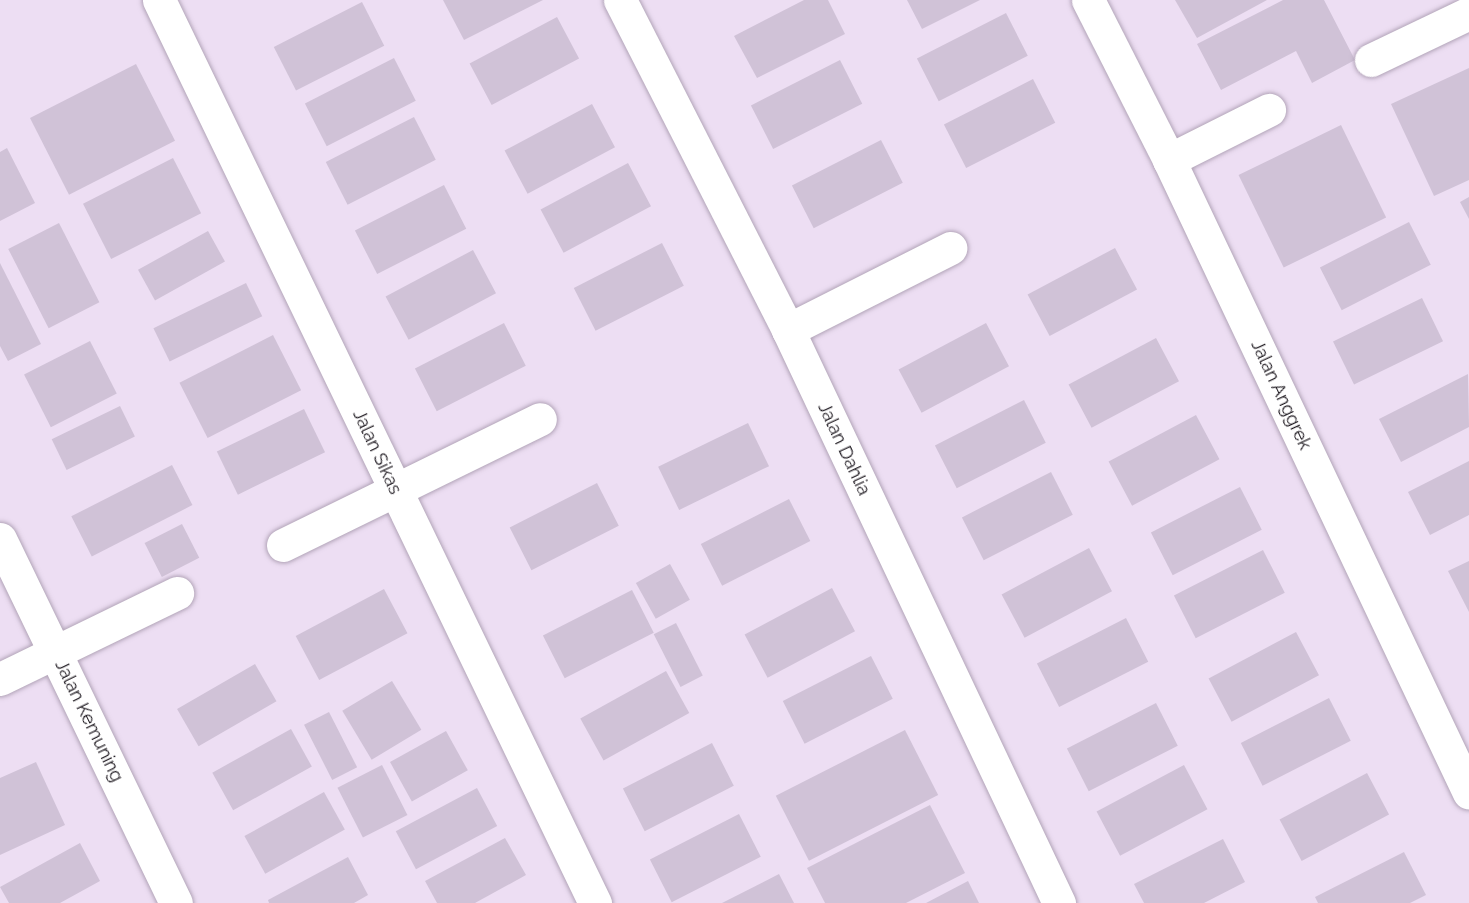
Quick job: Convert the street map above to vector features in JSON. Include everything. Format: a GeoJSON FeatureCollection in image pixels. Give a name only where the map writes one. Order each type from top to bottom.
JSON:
{"type":"FeatureCollection","features":[{"type":"Feature","properties":{"kind":"street","name":"Jalan Sikas"},"geometry":{"type":"LineString","coordinates":[[159,0],[595,903]]}},
{"type":"Feature","properties":{"kind":"street","name":"Jalan Dahlia"},"geometry":{"type":"LineString","coordinates":[[620,0],[788,330],[1059,903]]}},
{"type":"Feature","properties":{"kind":"street","name":"Jalan Anggrek"},"geometry":{"type":"LineString","coordinates":[[1088,0],[1169,160],[1469,793]]}},
{"type":"Feature","properties":{"kind":"street"},"geometry":{"type":"LineString","coordinates":[[1371,60],[1469,13]]}},
{"type":"Feature","properties":{"kind":"street"},"geometry":{"type":"LineString","coordinates":[[1169,160],[1269,111]]}},
{"type":"Feature","properties":{"kind":"street"},"geometry":{"type":"LineString","coordinates":[[788,330],[950,248]]}},
{"type":"Feature","properties":{"kind":"street"},"geometry":{"type":"LineString","coordinates":[[283,545],[396,492],[540,419]]}},
{"type":"Feature","properties":{"kind":"street","name":"Jalan Kemuning"},"geometry":{"type":"LineString","coordinates":[[0,539],[176,903]]}},
{"type":"Feature","properties":{"kind":"street"},"geometry":{"type":"LineString","coordinates":[[0,678],[177,593]]}},
{"type":"Feature","properties":{"kind":"building"},"geometry":{"type":"Polygon","coordinates":[[[443,0],[543,0],[464,40],[443,0]]]}},
{"type":"Feature","properties":{"kind":"building"},"geometry":{"type":"Polygon","coordinates":[[[804,0],[828,0],[845,34],[757,78],[734,36],[804,0]]]}},
{"type":"Feature","properties":{"kind":"building"},"geometry":{"type":"Polygon","coordinates":[[[907,0],[980,0],[922,29],[907,0]]]}},
{"type":"Feature","properties":{"kind":"building"},"geometry":{"type":"Polygon","coordinates":[[[1175,0],[1267,0],[1197,38],[1175,0]]]}},
{"type":"Feature","properties":{"kind":"building"},"geometry":{"type":"Polygon","coordinates":[[[1283,0],[1324,0],[1355,60],[1312,83],[1296,51],[1221,90],[1197,44],[1283,0]]]}},
{"type":"Feature","properties":{"kind":"building"},"geometry":{"type":"Polygon","coordinates":[[[362,2],[384,46],[296,91],[274,47],[362,2]]]}},
{"type":"Feature","properties":{"kind":"building"},"geometry":{"type":"Polygon","coordinates":[[[1006,13],[1028,56],[939,101],[917,58],[1006,13]]]}},
{"type":"Feature","properties":{"kind":"building"},"geometry":{"type":"Polygon","coordinates":[[[557,17],[579,58],[492,105],[470,63],[557,17]]]}},
{"type":"Feature","properties":{"kind":"building"},"geometry":{"type":"Polygon","coordinates":[[[394,58],[416,101],[327,146],[305,103],[394,58]]]}},
{"type":"Feature","properties":{"kind":"building"},"geometry":{"type":"Polygon","coordinates":[[[840,60],[862,104],[773,149],[751,105],[840,60]]]}},
{"type":"Feature","properties":{"kind":"building"},"geometry":{"type":"Polygon","coordinates":[[[136,64],[175,141],[69,195],[30,118],[136,64]]]}},
{"type":"Feature","properties":{"kind":"building"},"geometry":{"type":"Polygon","coordinates":[[[1469,68],[1469,180],[1434,196],[1391,104],[1469,68]]]}},
{"type":"Feature","properties":{"kind":"building"},"geometry":{"type":"Polygon","coordinates":[[[1033,79],[1055,123],[966,168],[944,124],[1033,79]]]}},
{"type":"Feature","properties":{"kind":"building"},"geometry":{"type":"Polygon","coordinates":[[[592,104],[615,147],[528,194],[505,150],[592,104]]]}},
{"type":"Feature","properties":{"kind":"building"},"geometry":{"type":"Polygon","coordinates":[[[414,117],[436,160],[348,205],[326,162],[414,117]]]}},
{"type":"Feature","properties":{"kind":"building"},"geometry":{"type":"Polygon","coordinates":[[[1341,125],[1386,218],[1284,268],[1239,175],[1341,125]]]}},
{"type":"Feature","properties":{"kind":"building"},"geometry":{"type":"Polygon","coordinates":[[[881,140],[903,183],[814,228],[792,185],[881,140]]]}},
{"type":"Feature","properties":{"kind":"building"},"geometry":{"type":"Polygon","coordinates":[[[7,148],[35,203],[0,221],[0,152],[7,148]]]}},
{"type":"Feature","properties":{"kind":"building"},"geometry":{"type":"Polygon","coordinates":[[[173,158],[201,213],[111,259],[83,204],[173,158]]]}},
{"type":"Feature","properties":{"kind":"building"},"geometry":{"type":"Polygon","coordinates":[[[628,163],[651,206],[564,253],[541,209],[628,163]]]}},
{"type":"Feature","properties":{"kind":"building"},"geometry":{"type":"Polygon","coordinates":[[[444,185],[466,229],[377,274],[355,230],[444,185]]]}},
{"type":"Feature","properties":{"kind":"building"},"geometry":{"type":"Polygon","coordinates":[[[1469,197],[1469,219],[1460,202],[1469,197]]]}},
{"type":"Feature","properties":{"kind":"building"},"geometry":{"type":"Polygon","coordinates":[[[1409,222],[1431,265],[1342,310],[1320,267],[1409,222]]]}},
{"type":"Feature","properties":{"kind":"building"},"geometry":{"type":"Polygon","coordinates":[[[59,223],[99,302],[49,328],[8,249],[59,223]]]}},
{"type":"Feature","properties":{"kind":"building"},"geometry":{"type":"Polygon","coordinates":[[[208,231],[225,262],[155,300],[138,270],[208,231]]]}},
{"type":"Feature","properties":{"kind":"building"},"geometry":{"type":"Polygon","coordinates":[[[662,243],[684,286],[596,331],[574,288],[662,243]]]}},
{"type":"Feature","properties":{"kind":"building"},"geometry":{"type":"Polygon","coordinates":[[[1115,248],[1137,289],[1050,336],[1028,294],[1115,248]]]}},
{"type":"Feature","properties":{"kind":"building"},"geometry":{"type":"Polygon","coordinates":[[[473,250],[496,293],[409,340],[386,296],[473,250]]]}},
{"type":"Feature","properties":{"kind":"building"},"geometry":{"type":"Polygon","coordinates":[[[0,263],[41,344],[8,361],[0,346],[0,263]]]}},
{"type":"Feature","properties":{"kind":"building"},"geometry":{"type":"Polygon","coordinates":[[[246,283],[262,316],[170,361],[153,328],[246,283]]]}},
{"type":"Feature","properties":{"kind":"building"},"geometry":{"type":"Polygon","coordinates":[[[1422,298],[1443,341],[1354,385],[1333,341],[1422,298]]]}},
{"type":"Feature","properties":{"kind":"building"},"geometry":{"type":"Polygon","coordinates":[[[504,323],[526,366],[437,411],[415,368],[504,323]]]}},
{"type":"Feature","properties":{"kind":"building"},"geometry":{"type":"Polygon","coordinates":[[[986,323],[1009,366],[922,413],[899,369],[986,323]]]}},
{"type":"Feature","properties":{"kind":"building"},"geometry":{"type":"Polygon","coordinates":[[[273,335],[301,390],[208,438],[179,383],[273,335]]]}},
{"type":"Feature","properties":{"kind":"building"},"geometry":{"type":"Polygon","coordinates":[[[1156,338],[1179,381],[1092,428],[1069,384],[1156,338]]]}},
{"type":"Feature","properties":{"kind":"building"},"geometry":{"type":"Polygon","coordinates":[[[90,341],[117,394],[51,427],[24,375],[90,341]]]}},
{"type":"Feature","properties":{"kind":"building"},"geometry":{"type":"Polygon","coordinates":[[[1468,374],[1469,427],[1401,462],[1379,419],[1468,374]]]}},
{"type":"Feature","properties":{"kind":"building"},"geometry":{"type":"Polygon","coordinates":[[[1024,400],[1046,443],[957,488],[935,445],[1024,400]]]}},
{"type":"Feature","properties":{"kind":"building"},"geometry":{"type":"Polygon","coordinates":[[[120,406],[135,437],[67,470],[52,439],[120,406]]]}},
{"type":"Feature","properties":{"kind":"building"},"geometry":{"type":"Polygon","coordinates":[[[304,409],[325,452],[238,495],[217,452],[304,409]]]}},
{"type":"Feature","properties":{"kind":"building"},"geometry":{"type":"Polygon","coordinates":[[[1196,415],[1219,459],[1132,506],[1109,461],[1196,415]]]}},
{"type":"Feature","properties":{"kind":"building"},"geometry":{"type":"Polygon","coordinates":[[[748,423],[769,466],[679,510],[658,467],[748,423]]]}},
{"type":"Feature","properties":{"kind":"building"},"geometry":{"type":"Polygon","coordinates":[[[1469,461],[1469,515],[1430,535],[1408,492],[1469,461]]]}},
{"type":"Feature","properties":{"kind":"building"},"geometry":{"type":"Polygon","coordinates":[[[172,465],[192,505],[92,556],[71,516],[172,465]]]}},
{"type":"Feature","properties":{"kind":"building"},"geometry":{"type":"Polygon","coordinates":[[[1051,472],[1073,515],[984,560],[962,517],[1051,472]]]}},
{"type":"Feature","properties":{"kind":"building"},"geometry":{"type":"Polygon","coordinates":[[[597,483],[619,526],[531,570],[510,527],[597,483]]]}},
{"type":"Feature","properties":{"kind":"building"},"geometry":{"type":"Polygon","coordinates":[[[1240,487],[1262,530],[1173,575],[1151,532],[1240,487]]]}},
{"type":"Feature","properties":{"kind":"building"},"geometry":{"type":"Polygon","coordinates":[[[789,499],[810,541],[722,586],[701,544],[789,499]]]}},
{"type":"Feature","properties":{"kind":"building"},"geometry":{"type":"Polygon","coordinates":[[[182,524],[199,558],[162,577],[145,543],[182,524]]]}},
{"type":"Feature","properties":{"kind":"building"},"geometry":{"type":"Polygon","coordinates":[[[1089,548],[1112,591],[1025,638],[1002,594],[1089,548]]]}},
{"type":"Feature","properties":{"kind":"building"},"geometry":{"type":"Polygon","coordinates":[[[1263,550],[1285,593],[1196,638],[1174,595],[1263,550]]]}},
{"type":"Feature","properties":{"kind":"building"},"geometry":{"type":"Polygon","coordinates":[[[1469,561],[1469,612],[1448,571],[1469,561]]]}},
{"type":"Feature","properties":{"kind":"building"},"geometry":{"type":"Polygon","coordinates":[[[670,564],[690,600],[656,619],[636,583],[670,564]]]}},
{"type":"Feature","properties":{"kind":"building"},"geometry":{"type":"Polygon","coordinates":[[[832,588],[855,631],[768,678],[745,634],[832,588]]]}},
{"type":"Feature","properties":{"kind":"building"},"geometry":{"type":"Polygon","coordinates":[[[384,589],[407,633],[319,680],[296,636],[384,589]]]}},
{"type":"Feature","properties":{"kind":"building"},"geometry":{"type":"Polygon","coordinates":[[[632,590],[654,633],[565,678],[543,635],[632,590]]]}},
{"type":"Feature","properties":{"kind":"building"},"geometry":{"type":"Polygon","coordinates":[[[1126,618],[1148,662],[1059,707],[1037,663],[1126,618]]]}},
{"type":"Feature","properties":{"kind":"building"},"geometry":{"type":"Polygon","coordinates":[[[676,623],[703,676],[681,687],[654,634],[676,623]]]}},
{"type":"Feature","properties":{"kind":"building"},"geometry":{"type":"Polygon","coordinates":[[[1296,632],[1319,675],[1232,722],[1209,678],[1296,632]]]}},
{"type":"Feature","properties":{"kind":"building"},"geometry":{"type":"Polygon","coordinates":[[[871,656],[893,699],[805,744],[783,701],[871,656]]]}},
{"type":"Feature","properties":{"kind":"building"},"geometry":{"type":"Polygon","coordinates":[[[255,664],[276,701],[199,746],[177,709],[255,664]]]}},
{"type":"Feature","properties":{"kind":"building"},"geometry":{"type":"Polygon","coordinates":[[[666,671],[689,713],[604,760],[580,719],[666,671]]]}},
{"type":"Feature","properties":{"kind":"building"},"geometry":{"type":"Polygon","coordinates":[[[392,681],[421,730],[372,760],[342,711],[392,681]]]}},
{"type":"Feature","properties":{"kind":"building"},"geometry":{"type":"Polygon","coordinates":[[[1329,698],[1351,741],[1263,786],[1241,743],[1329,698]]]}},
{"type":"Feature","properties":{"kind":"building"},"geometry":{"type":"Polygon","coordinates":[[[1156,703],[1178,746],[1089,791],[1067,748],[1156,703]]]}},
{"type":"Feature","properties":{"kind":"building"},"geometry":{"type":"Polygon","coordinates":[[[329,712],[357,767],[332,780],[304,725],[329,712]]]}},
{"type":"Feature","properties":{"kind":"building"},"geometry":{"type":"Polygon","coordinates":[[[291,729],[312,767],[233,810],[212,773],[291,729]]]}},
{"type":"Feature","properties":{"kind":"building"},"geometry":{"type":"Polygon","coordinates":[[[905,730],[938,795],[809,861],[776,796],[905,730]]]}},
{"type":"Feature","properties":{"kind":"building"},"geometry":{"type":"Polygon","coordinates":[[[446,731],[468,770],[412,801],[390,762],[446,731]]]}},
{"type":"Feature","properties":{"kind":"building"},"geometry":{"type":"Polygon","coordinates":[[[712,743],[734,786],[645,831],[623,788],[712,743]]]}},
{"type":"Feature","properties":{"kind":"building"},"geometry":{"type":"Polygon","coordinates":[[[36,762],[65,825],[0,855],[0,778],[36,762]]]}},
{"type":"Feature","properties":{"kind":"building"},"geometry":{"type":"Polygon","coordinates":[[[382,765],[407,815],[363,838],[337,788],[382,765]]]}},
{"type":"Feature","properties":{"kind":"building"},"geometry":{"type":"Polygon","coordinates":[[[1184,765],[1207,809],[1120,856],[1097,811],[1184,765]]]}},
{"type":"Feature","properties":{"kind":"building"},"geometry":{"type":"Polygon","coordinates":[[[1367,773],[1389,814],[1302,861],[1280,819],[1367,773]]]}},
{"type":"Feature","properties":{"kind":"building"},"geometry":{"type":"Polygon","coordinates":[[[477,788],[497,826],[416,869],[396,831],[477,788]]]}},
{"type":"Feature","properties":{"kind":"building"},"geometry":{"type":"Polygon","coordinates":[[[324,792],[345,830],[265,874],[244,836],[324,792]]]}},
{"type":"Feature","properties":{"kind":"building"},"geometry":{"type":"Polygon","coordinates":[[[930,805],[965,873],[906,903],[825,903],[807,868],[930,805]]]}},
{"type":"Feature","properties":{"kind":"building"},"geometry":{"type":"Polygon","coordinates":[[[739,814],[761,857],[672,902],[650,859],[739,814]]]}},
{"type":"Feature","properties":{"kind":"building"},"geometry":{"type":"Polygon","coordinates":[[[505,838],[526,875],[475,903],[437,903],[425,881],[505,838]]]}},
{"type":"Feature","properties":{"kind":"building"},"geometry":{"type":"Polygon","coordinates":[[[1223,839],[1245,882],[1204,903],[1144,903],[1134,884],[1223,839]]]}},
{"type":"Feature","properties":{"kind":"building"},"geometry":{"type":"Polygon","coordinates":[[[80,843],[100,881],[60,903],[9,903],[0,887],[80,843]]]}},
{"type":"Feature","properties":{"kind":"building"},"geometry":{"type":"Polygon","coordinates":[[[1404,852],[1426,895],[1410,903],[1318,903],[1315,897],[1404,852]]]}},
{"type":"Feature","properties":{"kind":"building"},"geometry":{"type":"Polygon","coordinates":[[[348,857],[368,895],[354,903],[269,903],[268,900],[348,857]]]}},
{"type":"Feature","properties":{"kind":"building"},"geometry":{"type":"Polygon","coordinates":[[[779,874],[794,903],[722,903],[779,874]]]}},
{"type":"Feature","properties":{"kind":"building"},"geometry":{"type":"Polygon","coordinates":[[[968,881],[979,903],[926,903],[968,881]]]}}]}
